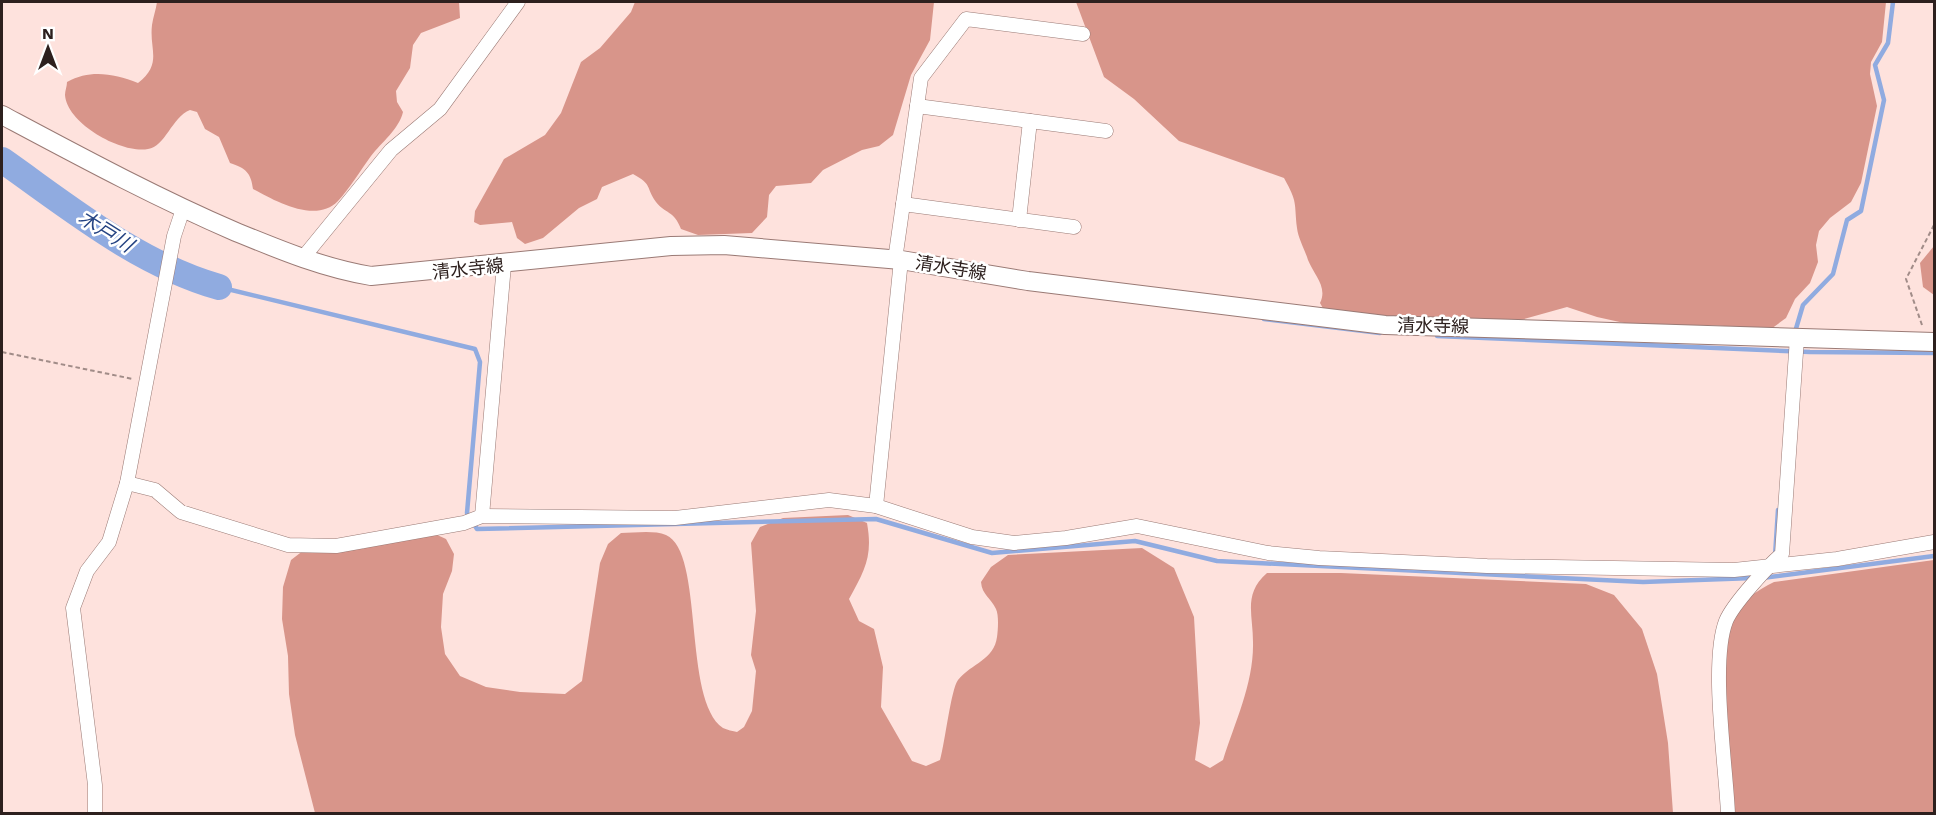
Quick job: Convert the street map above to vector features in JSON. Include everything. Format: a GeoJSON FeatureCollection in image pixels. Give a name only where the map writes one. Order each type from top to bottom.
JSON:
{"type":"FeatureCollection","features":[{"type":"Feature","properties":{"kind":"main road","name":"清水寺線"},"geometry":{"type":"LineString","coordinates":[[2,115],[138,188],[183,209],[302,259],[338,271],[370,276],[504,265],[670,246],[724,245],[898,260],[1075,287],[1384,325],[1931,342]]}},
{"type":"Feature","properties":{"kind":"street"},"geometry":{"type":"LineString","coordinates":[[302,259],[391,150],[440,109],[518,2]]}},
{"type":"Feature","properties":{"kind":"street"},"geometry":{"type":"LineString","coordinates":[[876,506],[903,204],[921,78],[966,19],[1083,34]]}},
{"type":"Feature","properties":{"kind":"street"},"geometry":{"type":"LineString","coordinates":[[917,106],[1106,131]]}},
{"type":"Feature","properties":{"kind":"street"},"geometry":{"type":"LineString","coordinates":[[1019,220],[1030,121]]}},
{"type":"Feature","properties":{"kind":"street"},"geometry":{"type":"LineString","coordinates":[[903,204],[1074,227]]}},
{"type":"Feature","properties":{"kind":"street"},"geometry":{"type":"LineString","coordinates":[[95,813],[92,763],[73,608],[87,571],[109,542],[127,483],[174,236],[183,209]]}},
{"type":"Feature","properties":{"kind":"street"},"geometry":{"type":"LineString","coordinates":[[482,516],[504,265]]}},
{"type":"Feature","properties":{"kind":"street"},"geometry":{"type":"LineString","coordinates":[[1728,813],[1718,658],[1726,620],[1768,566],[1782,554],[1797,338]]}},
{"type":"Feature","properties":{"kind":"street"},"geometry":{"type":"LineString","coordinates":[[127,483],[155,490],[181,512],[288,545],[336,546],[464,523],[482,516],[675,518],[829,500],[876,506],[972,537],[1014,543],[1066,538],[1137,526],[1268,553],[1319,558],[1499,566],[1734,570],[1837,560],[1935,542]]}},
{"type":"Feature","properties":{"kind":"path"},"geometry":{"type":"LineString","coordinates":[[1931,342],[1906,279],[1935,225]]}},
{"type":"Feature","properties":{"kind":"path"},"geometry":{"type":"LineString","coordinates":[[2,352],[147,382]]}},
{"type":"Feature","properties":{"kind":"shaded area"},"geometry":{"type":"Polygon","coordinates":[[[157,2],[459,2],[460,18],[421,33],[413,45],[410,68],[396,91],[397,102],[403,112],[398,124],[338,201],[329,208],[319,211],[284,204],[253,189],[247,172],[230,163],[219,137],[205,129],[197,112],[190,110],[184,114],[159,143],[148,149],[124,147],[111,142],[85,126],[75,116],[68,106],[65,95],[67,82],[85,75],[102,74],[138,83],[146,76],[153,62],[152,25],[157,2]]]}},
{"type":"Feature","properties":{"kind":"shaded area"},"geometry":{"type":"Polygon","coordinates":[[[635,2],[934,2],[930,40],[911,75],[893,135],[879,146],[862,150],[823,170],[811,183],[776,186],[769,195],[767,217],[752,233],[698,235],[681,229],[675,218],[659,206],[646,183],[633,174],[602,187],[597,199],[579,208],[543,238],[525,244],[517,238],[512,222],[480,225],[474,222],[475,211],[504,159],[545,135],[561,113],[581,62],[600,48],[631,12],[635,2]]]}},
{"type":"Feature","properties":{"kind":"shaded area"},"geometry":{"type":"Polygon","coordinates":[[[1076,2],[1886,2],[1882,42],[1871,62],[1870,74],[1877,106],[1861,183],[1851,202],[1830,218],[1819,231],[1816,245],[1818,262],[1810,283],[1795,299],[1786,318],[1771,329],[1709,325],[1638,326],[1597,317],[1567,307],[1517,321],[1369,317],[1324,310],[1320,303],[1321,286],[1299,236],[1292,193],[1284,178],[1179,141],[1134,99],[1104,77],[1076,2]]]}},
{"type":"Feature","properties":{"kind":"shaded area"},"geometry":{"type":"Polygon","coordinates":[[[1934,246],[1934,295],[1923,287],[1920,263],[1934,246]]]}},
{"type":"Feature","properties":{"kind":"shaded area"},"geometry":{"type":"Polygon","coordinates":[[[848,515],[867,523],[869,535],[866,563],[849,599],[859,621],[874,629],[883,667],[881,707],[912,761],[926,766],[940,760],[955,685],[964,674],[992,651],[995,645],[998,627],[997,612],[983,590],[981,582],[991,567],[1008,555],[1142,548],[1174,568],[1194,617],[1200,723],[1195,760],[1210,768],[1223,760],[1243,702],[1252,657],[1252,597],[1267,573],[1341,573],[1586,584],[1614,595],[1642,629],[1657,674],[1668,743],[1673,813],[315,813],[295,735],[289,694],[288,656],[282,619],[283,587],[291,560],[304,550],[363,549],[374,542],[435,534],[446,539],[454,554],[452,571],[443,594],[441,627],[445,654],[460,676],[486,687],[520,692],[565,694],[582,681],[600,563],[608,544],[621,533],[650,532],[666,535],[678,547],[686,568],[697,659],[702,688],[710,712],[723,728],[737,732],[744,727],[752,711],[756,671],[751,655],[756,611],[751,543],[760,527],[783,518],[848,515]]]}},
{"type":"Feature","properties":{"kind":"shaded area"},"geometry":{"type":"Polygon","coordinates":[[[1934,560],[1934,813],[1734,813],[1726,743],[1723,660],[1725,638],[1730,621],[1738,608],[1755,593],[1774,582],[1934,560]]]}},
{"type":"Feature","properties":{"kind":"waterway"},"geometry":{"type":"LineString","coordinates":[[1795,332],[1803,305],[1833,274],[1847,220],[1861,211],[1884,100],[1875,65],[1888,43],[1893,2]]}},
{"type":"Feature","properties":{"kind":"waterway","name":"木戸川"},"geometry":{"type":"LineString","coordinates":[[2,160],[79,215],[132,249],[189,277],[219,287]]}},
{"type":"Feature","properties":{"kind":"waterway"},"geometry":{"type":"LineString","coordinates":[[219,287],[475,349],[480,362],[467,513],[477,529],[876,519],[992,553],[1135,541],[1217,561],[1643,582],[1753,578]]}},
{"type":"Feature","properties":{"kind":"waterway"},"geometry":{"type":"LineString","coordinates":[[1264,319],[1380,333]]}},
{"type":"Feature","properties":{"kind":"waterway"},"geometry":{"type":"LineString","coordinates":[[1437,336],[1810,352],[1934,353]]}},
{"type":"Feature","properties":{"kind":"waterway"},"geometry":{"type":"LineString","coordinates":[[1775,556],[1778,510]]}},
{"type":"Feature","properties":{"kind":"waterway"},"geometry":{"type":"LineString","coordinates":[[1762,578],[1934,556]]}}]}
